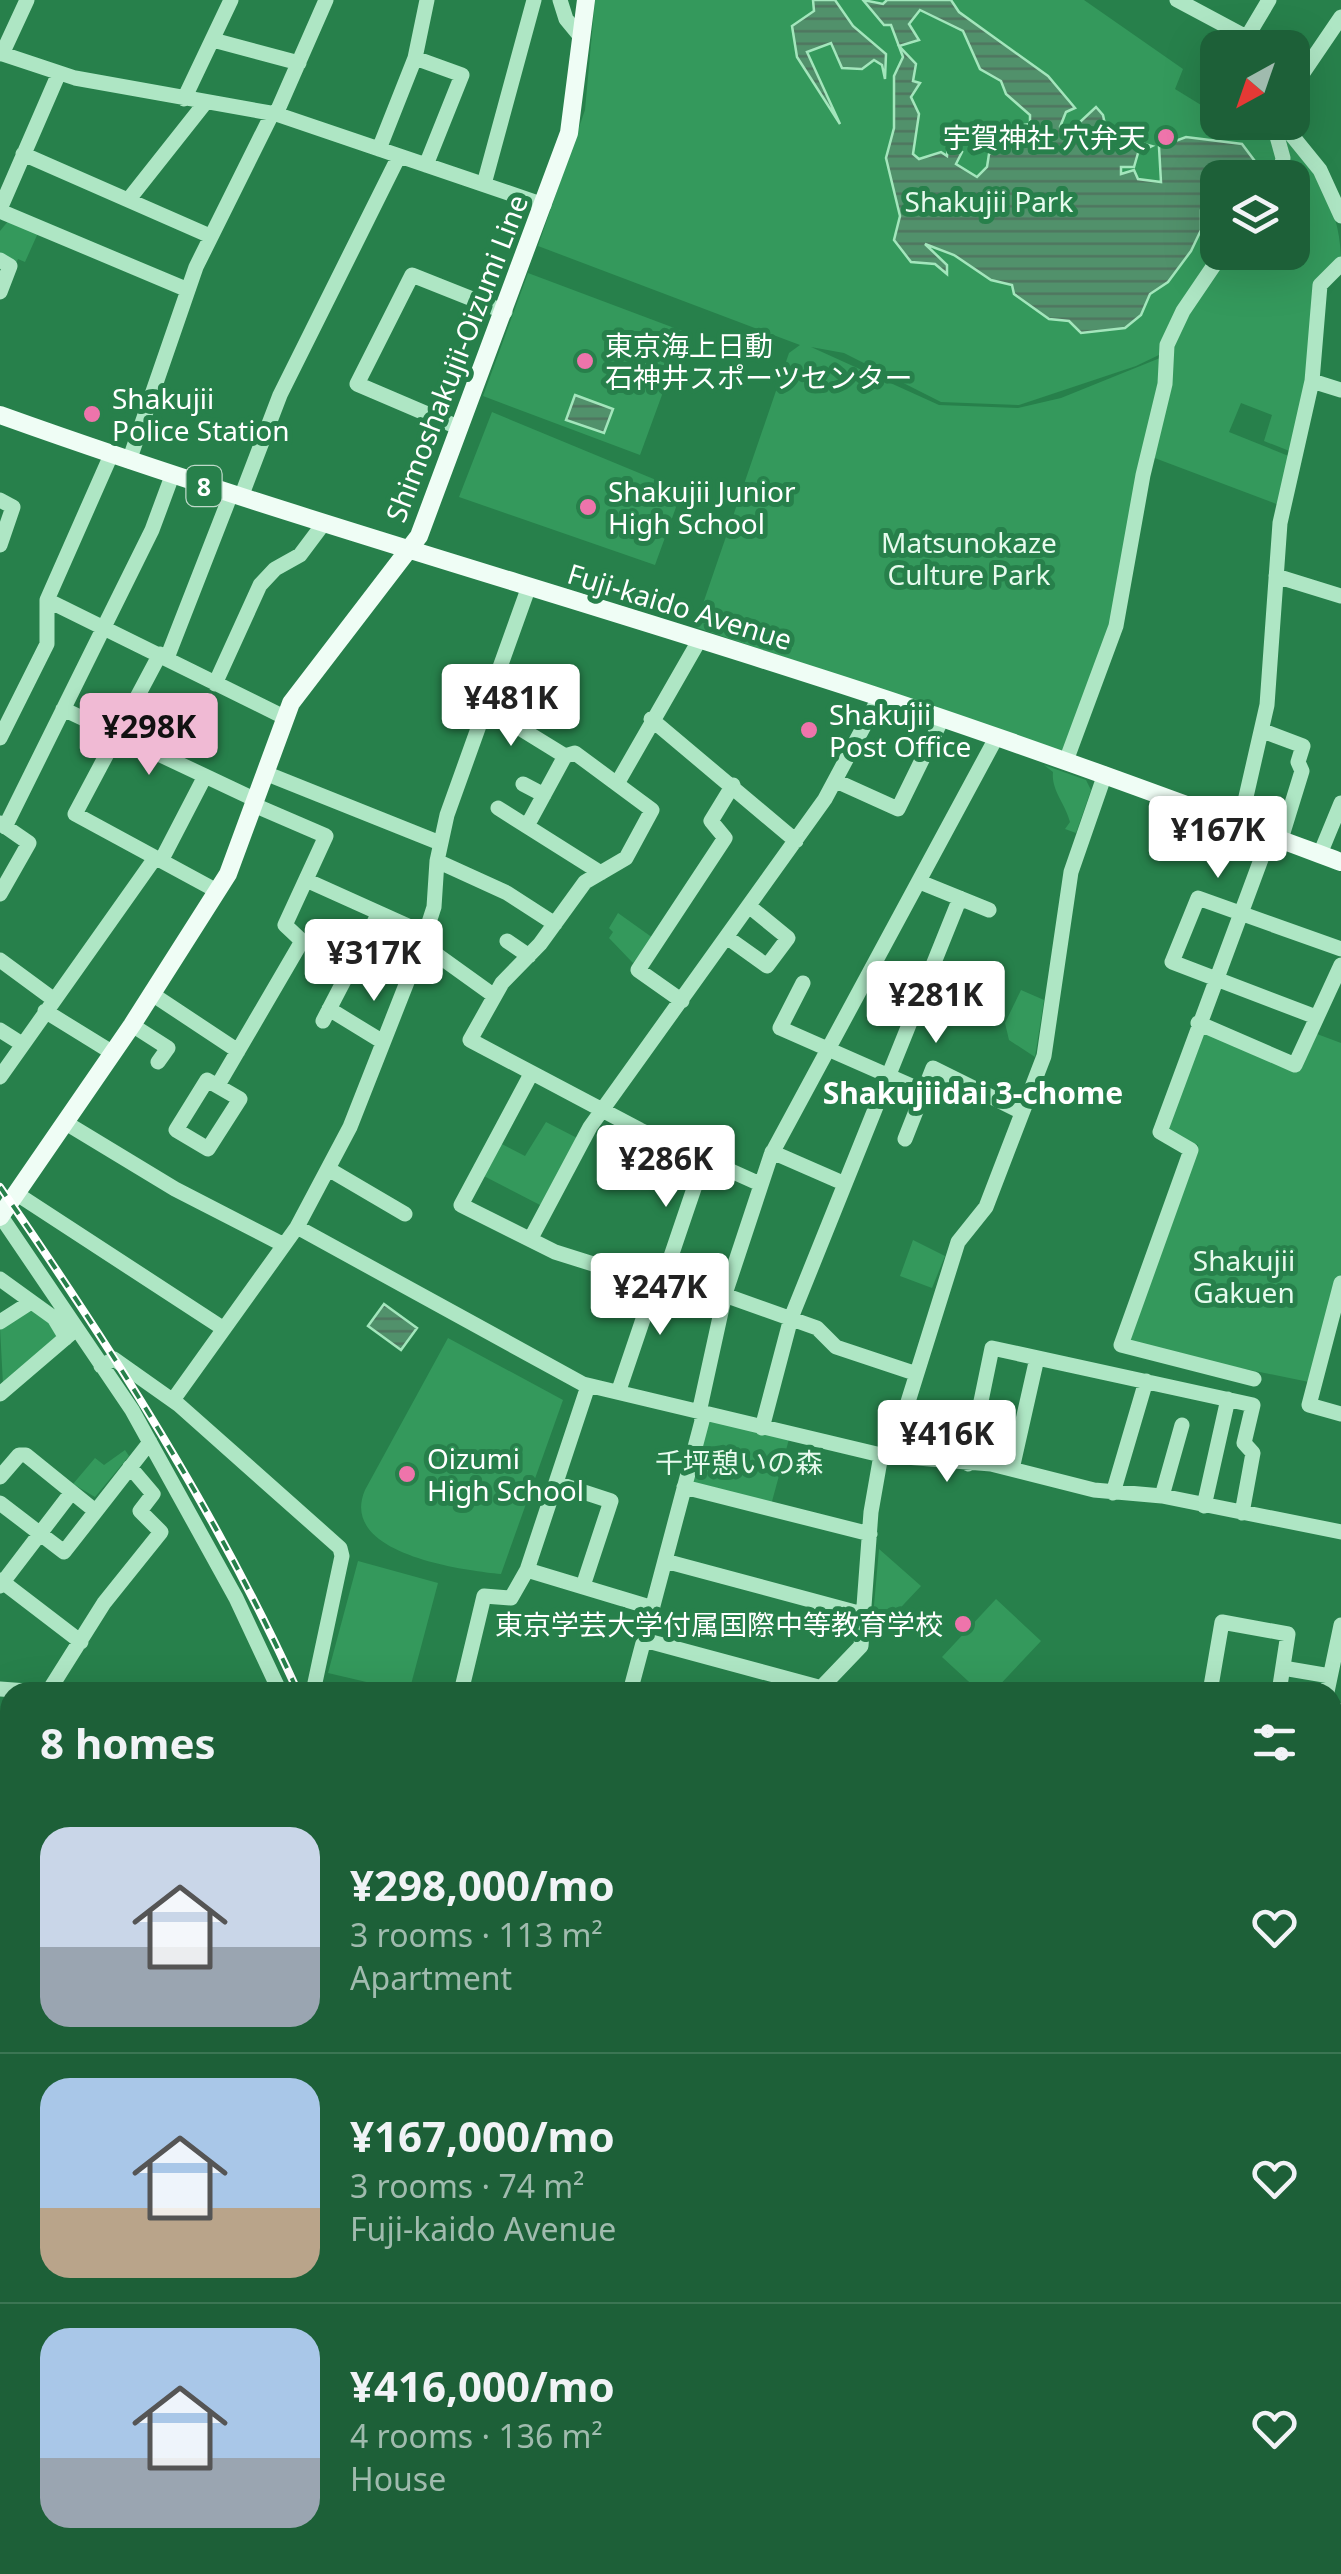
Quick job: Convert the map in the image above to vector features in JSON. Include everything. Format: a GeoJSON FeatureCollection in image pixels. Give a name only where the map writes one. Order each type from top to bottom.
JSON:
{"type":"FeatureCollection","features":[{"type":"Feature","properties":{"kind":"main road","name":"Shimoshakujii-Oizumi Line"},"geometry":{"type":"LineString","coordinates":[[0,1216],[114,1054],[218,890],[238,852],[284,718],[410,551],[544,205],[574,112],[586,0]]}},
{"type":"Feature","properties":{"kind":"main road","name":"Fuji-kaido Avenue"},"geometry":{"type":"LineString","coordinates":[[0,415],[172,476],[880,698],[1105,774],[1341,862]]}},
{"type":"Feature","properties":{"kind":"street"},"geometry":{"type":"LineString","coordinates":[[27,0],[1,54],[58,73],[274,114],[544,205]]}},
{"type":"Feature","properties":{"kind":"street"},"geometry":{"type":"LineString","coordinates":[[184,99],[231,0]]}},
{"type":"Feature","properties":{"kind":"street"},"geometry":{"type":"LineString","coordinates":[[129,461],[210,236],[274,114],[326,0]]}},
{"type":"Feature","properties":{"kind":"street"},"geometry":{"type":"LineString","coordinates":[[379,149],[415,58],[427,0]]}},
{"type":"Feature","properties":{"kind":"street"},"geometry":{"type":"LineString","coordinates":[[484,184],[534,0]]}},
{"type":"Feature","properties":{"kind":"street"},"geometry":{"type":"LineString","coordinates":[[560,0],[566,19],[580,36]]}},
{"type":"Feature","properties":{"kind":"street"},"geometry":{"type":"LineString","coordinates":[[1177,0],[1234,30]]}},
{"type":"Feature","properties":{"kind":"street"},"geometry":{"type":"LineString","coordinates":[[1251,30],[1269,0]]}},
{"type":"Feature","properties":{"kind":"street"},"geometry":{"type":"LineString","coordinates":[[1310,53],[1341,18]]}},
{"type":"Feature","properties":{"kind":"street"},"geometry":{"type":"LineString","coordinates":[[213,40],[299,63]]}},
{"type":"Feature","properties":{"kind":"street"},"geometry":{"type":"LineString","coordinates":[[415,58],[462,75],[426,165]]}},
{"type":"Feature","properties":{"kind":"street"},"geometry":{"type":"LineString","coordinates":[[58,73],[1,214],[188,290]]}},
{"type":"Feature","properties":{"kind":"street"},"geometry":{"type":"LineString","coordinates":[[130,199],[205,103]]}},
{"type":"Feature","properties":{"kind":"street"},"geometry":{"type":"LineString","coordinates":[[1295,140],[1320,170],[1341,216]]}},
{"type":"Feature","properties":{"kind":"street"},"geometry":{"type":"LineString","coordinates":[[23,154],[210,236]]}},
{"type":"Feature","properties":{"kind":"street"},"geometry":{"type":"LineString","coordinates":[[218,890],[75,814],[164,656],[280,395],[398,156]]}},
{"type":"Feature","properties":{"kind":"street"},"geometry":{"type":"LineString","coordinates":[[0,260],[10,266],[0,292]]}},
{"type":"Feature","properties":{"kind":"street"},"geometry":{"type":"LineString","coordinates":[[1240,823],[1263,731],[1282,510],[1312,382],[1320,285],[1341,264]]}},
{"type":"Feature","properties":{"kind":"street"},"geometry":{"type":"LineString","coordinates":[[1066,761],[1116,626],[1142,475],[1165,384],[1166,344],[1212,270]]}},
{"type":"Feature","properties":{"kind":"street"},"geometry":{"type":"LineString","coordinates":[[460,428],[357,384],[412,275],[504,312]]}},
{"type":"Feature","properties":{"kind":"street"},"geometry":{"type":"LineString","coordinates":[[1312,382],[1341,390]]}},
{"type":"Feature","properties":{"kind":"street"},"geometry":{"type":"LineString","coordinates":[[0,738],[46,644],[48,600],[110,455]]}},
{"type":"Feature","properties":{"kind":"street"},"geometry":{"type":"LineString","coordinates":[[0,894],[30,843],[2,825],[104,628],[172,476]]}},
{"type":"Feature","properties":{"kind":"street"},"geometry":{"type":"LineString","coordinates":[[0,500],[14,507],[0,545]]}},
{"type":"Feature","properties":{"kind":"street"},"geometry":{"type":"LineString","coordinates":[[215,684],[260,585],[275,569],[300,556],[324,524]]}},
{"type":"Feature","properties":{"kind":"street"},"geometry":{"type":"LineString","coordinates":[[1276,576],[1341,596]]}},
{"type":"Feature","properties":{"kind":"street"},"geometry":{"type":"LineString","coordinates":[[172,1400],[284,1246],[330,1170],[424,939],[437,892],[440,843],[484,706],[528,590]]}},
{"type":"Feature","properties":{"kind":"street"},"geometry":{"type":"LineString","coordinates":[[48,600],[284,718]]}},
{"type":"Feature","properties":{"kind":"street"},"geometry":{"type":"LineString","coordinates":[[618,782],[700,639]]}},
{"type":"Feature","properties":{"kind":"street"},"geometry":{"type":"LineString","coordinates":[[531,1238],[601,1110],[796,842],[836,780],[880,698]]}},
{"type":"Feature","properties":{"kind":"street"},"geometry":{"type":"LineString","coordinates":[[484,706],[565,756]]}},
{"type":"Feature","properties":{"kind":"street"},"geometry":{"type":"LineString","coordinates":[[63,709],[325,834],[285,926],[302,941],[218,1085]]}},
{"type":"Feature","properties":{"kind":"street"},"geometry":{"type":"LineString","coordinates":[[651,719],[796,842]]}},
{"type":"Feature","properties":{"kind":"street"},"geometry":{"type":"LineString","coordinates":[[836,780],[898,809],[942,719]]}},
{"type":"Feature","properties":{"kind":"street"},"geometry":{"type":"LineString","coordinates":[[1254,1379],[1121,1345],[1191,1150],[1160,1132],[1240,912],[1302,770],[1298,761],[1303,746],[1263,731]]}},
{"type":"Feature","properties":{"kind":"street"},"geometry":{"type":"LineString","coordinates":[[633,1682],[684,1487],[725,1294],[772,1152],[996,738]]}},
{"type":"Feature","properties":{"kind":"street"},"geometry":{"type":"LineString","coordinates":[[528,826],[565,756],[575,753],[651,808],[652,814],[626,858],[585,882],[494,995],[469,1038],[601,1110],[760,1184]]}},
{"type":"Feature","properties":{"kind":"street"},"geometry":{"type":"LineString","coordinates":[[265,773],[440,843]]}},
{"type":"Feature","properties":{"kind":"street"},"geometry":{"type":"LineString","coordinates":[[827,1682],[861,1646],[870,1534],[886,1454],[962,1233],[982,1214],[1049,1031],[1072,866],[1105,774]]}},
{"type":"Feature","properties":{"kind":"street"},"geometry":{"type":"LineString","coordinates":[[0,1076],[48,1005],[159,859],[204,778]]}},
{"type":"Feature","properties":{"kind":"street"},"geometry":{"type":"LineString","coordinates":[[523,784],[544,796]]}},
{"type":"Feature","properties":{"kind":"street"},"geometry":{"type":"LineString","coordinates":[[682,1002],[638,970],[724,838],[710,821],[733,785]]}},
{"type":"Feature","properties":{"kind":"street"},"geometry":{"type":"LineString","coordinates":[[1320,854],[1341,803]]}},
{"type":"Feature","properties":{"kind":"street"},"geometry":{"type":"LineString","coordinates":[[498,808],[601,873]]}},
{"type":"Feature","properties":{"kind":"street"},"geometry":{"type":"LineString","coordinates":[[437,860],[506,893],[555,924]]}},
{"type":"Feature","properties":{"kind":"street"},"geometry":{"type":"LineString","coordinates":[[306,880],[379,913],[424,939],[494,995]]}},
{"type":"Feature","properties":{"kind":"street"},"geometry":{"type":"LineString","coordinates":[[920,882],[989,910]]}},
{"type":"Feature","properties":{"kind":"street"},"geometry":{"type":"LineString","coordinates":[[762,1428],[791,1318],[960,898]]}},
{"type":"Feature","properties":{"kind":"street"},"geometry":{"type":"LineString","coordinates":[[1316,1017],[1172,964],[1186,923],[1198,898],[1341,949]]}},
{"type":"Feature","properties":{"kind":"street"},"geometry":{"type":"LineString","coordinates":[[728,938],[764,966],[778,952],[787,935],[750,907]]}},
{"type":"Feature","properties":{"kind":"street"},"geometry":{"type":"LineString","coordinates":[[379,913],[326,1015],[383,1042]]}},
{"type":"Feature","properties":{"kind":"street"},"geometry":{"type":"LineString","coordinates":[[507,941],[529,956]]}},
{"type":"Feature","properties":{"kind":"street"},"geometry":{"type":"LineString","coordinates":[[0,960],[48,1005],[114,1054]]}},
{"type":"Feature","properties":{"kind":"street"},"geometry":{"type":"LineString","coordinates":[[1198,1023],[1295,1065],[1341,965]]}},
{"type":"Feature","properties":{"kind":"street"},"geometry":{"type":"LineString","coordinates":[[803,983],[779,1026],[921,1090]]}},
{"type":"Feature","properties":{"kind":"street"},"geometry":{"type":"LineString","coordinates":[[152,994],[238,1051]]}},
{"type":"Feature","properties":{"kind":"street"},"geometry":{"type":"LineString","coordinates":[[132,1025],[168,1048],[158,1062]]}},
{"type":"Feature","properties":{"kind":"street"},"geometry":{"type":"LineString","coordinates":[[0,1030],[22,1044]]}},
{"type":"Feature","properties":{"kind":"street"},"geometry":{"type":"LineString","coordinates":[[905,1139],[921,1090],[933,1068],[1022,1112]]}},
{"type":"Feature","properties":{"kind":"street"},"geometry":{"type":"LineString","coordinates":[[531,1074],[460,1203],[608,1270],[626,1261],[725,1294],[820,1330],[836,1347],[914,1373]]}},
{"type":"Feature","properties":{"kind":"street"},"geometry":{"type":"LineString","coordinates":[[206,1082],[218,1085],[240,1099],[206,1149],[176,1130],[206,1082]]}},
{"type":"Feature","properties":{"kind":"street"},"geometry":{"type":"LineString","coordinates":[[66,1124],[175,1189],[284,1246]]}},
{"type":"Feature","properties":{"kind":"street"},"geometry":{"type":"LineString","coordinates":[[772,1152],[843,1183]]}},
{"type":"Feature","properties":{"kind":"street"},"geometry":{"type":"LineString","coordinates":[[619,1390],[704,1160]]}},
{"type":"Feature","properties":{"kind":"street"},"geometry":{"type":"LineString","coordinates":[[330,1170],[405,1214]]}},
{"type":"Feature","properties":{"kind":"street"},"geometry":{"type":"LineString","coordinates":[[17,1194],[224,1328]]}},
{"type":"Feature","properties":{"kind":"street"},"geometry":{"type":"LineString","coordinates":[[0,1216],[71,1333]]}},
{"type":"Feature","properties":{"kind":"street"},"geometry":{"type":"LineString","coordinates":[[297,1227],[423,1300],[588,1386],[886,1454],[1012,1470],[1112,1493],[1162,1496],[1341,1532]]}},
{"type":"Feature","properties":{"kind":"street"},"geometry":{"type":"LineString","coordinates":[[0,1279],[54,1318],[101,1366],[150,1442],[236,1598],[275,1682]]}},
{"type":"Feature","properties":{"kind":"street"},"geometry":{"type":"LineString","coordinates":[[1341,1282],[1308,1405],[1341,1414]]}},
{"type":"Feature","properties":{"kind":"street"},"geometry":{"type":"LineString","coordinates":[[0,1322],[31,1302]]}},
{"type":"Feature","properties":{"kind":"street"},"geometry":{"type":"LineString","coordinates":[[0,1394],[71,1333]]}},
{"type":"Feature","properties":{"kind":"street"},"geometry":{"type":"LineString","coordinates":[[968,1464],[969,1444],[992,1348],[1253,1405],[1244,1443],[1253,1453],[1242,1513]]}},
{"type":"Feature","properties":{"kind":"street"},"geometry":{"type":"LineString","coordinates":[[1012,1470],[1037,1358]]}},
{"type":"Feature","properties":{"kind":"street"},"geometry":{"type":"LineString","coordinates":[[101,1366],[114,1359],[172,1400],[341,1552],[315,1682]]}},
{"type":"Feature","properties":{"kind":"street"},"geometry":{"type":"LineString","coordinates":[[1112,1493],[1146,1381]]}},
{"type":"Feature","properties":{"kind":"street"},"geometry":{"type":"LineString","coordinates":[[462,1682],[484,1596],[511,1598],[526,1570],[588,1386]]}},
{"type":"Feature","properties":{"kind":"street"},"geometry":{"type":"LineString","coordinates":[[1204,1506],[1228,1398]]}},
{"type":"Feature","properties":{"kind":"street"},"geometry":{"type":"LineString","coordinates":[[1162,1496],[1182,1425]]}},
{"type":"Feature","properties":{"kind":"street"},"geometry":{"type":"LineString","coordinates":[[0,1503],[64,1552],[150,1442]]}},
{"type":"Feature","properties":{"kind":"street"},"geometry":{"type":"LineString","coordinates":[[0,1477],[22,1454],[94,1510]]}},
{"type":"Feature","properties":{"kind":"street"},"geometry":{"type":"LineString","coordinates":[[55,1682],[115,1588],[162,1532],[140,1512],[153,1494],[130,1467]]}},
{"type":"Feature","properties":{"kind":"street"},"geometry":{"type":"LineString","coordinates":[[556,1483],[611,1501],[582,1586]]}},
{"type":"Feature","properties":{"kind":"street"},"geometry":{"type":"LineString","coordinates":[[684,1487],[870,1534]]}},
{"type":"Feature","properties":{"kind":"street"},"geometry":{"type":"LineString","coordinates":[[71,1493],[1,1583],[81,1642]]}},
{"type":"Feature","properties":{"kind":"street"},"geometry":{"type":"LineString","coordinates":[[665,1561],[866,1615]]}},
{"type":"Feature","properties":{"kind":"street"},"geometry":{"type":"LineString","coordinates":[[526,1570],[653,1608]]}},
{"type":"Feature","properties":{"kind":"street"},"geometry":{"type":"LineString","coordinates":[[1212,1682],[1222,1622],[1288,1634],[1281,1682]]}},
{"type":"Feature","properties":{"kind":"street"},"geometry":{"type":"LineString","coordinates":[[1329,1682],[1341,1625]]}},
{"type":"Feature","properties":{"kind":"street"},"geometry":{"type":"LineString","coordinates":[[644,1640],[791,1682]]}},
{"type":"Feature","properties":{"kind":"street"},"geometry":{"type":"LineString","coordinates":[[1283,1668],[1323,1682]]}},
{"type":"Feature","properties":{"kind":"green space","name":"Shakujii Park"},"geometry":{"type":"Polygon","coordinates":[[[595,0],[1084,0],[1183,69],[1175,89],[1200,104],[1200,140],[1276,140],[1279,160],[1200,160],[1200,270],[1208,270],[1161,354],[1136,366],[1019,405],[941,402],[844,353],[811,347],[939,405],[1018,408],[1061,398],[1160,358],[1161,384],[1110,627],[1065,752],[695,627],[789,353],[800,345],[538,246],[585,110],[595,0]]]}},
{"type":"Feature","properties":{"kind":"green space"},"geometry":{"type":"Polygon","coordinates":[[[1281,140],[1287,140],[1304,160],[1289,160],[1281,140]]]}},
{"type":"Feature","properties":{"kind":"green space"},"geometry":{"type":"Polygon","coordinates":[[[1310,168],[1336,221],[1341,261],[1324,276],[1292,452],[1264,441],[1272,415],[1241,403],[1229,432],[1291,457],[1279,505],[1152,457],[1169,347],[1217,270],[1310,270],[1310,168]]]}},
{"type":"Feature","properties":{"kind":"green space"},"geometry":{"type":"Polygon","coordinates":[[[9,220],[38,233],[25,262],[18,259],[16,264],[0,257],[0,231],[9,220]]]}},
{"type":"Feature","properties":{"kind":"green space","name":"東京海上日動 石神井スポーツセンター"},"geometry":{"type":"Polygon","coordinates":[[[528,273],[685,332],[640,455],[483,396],[528,273]]]}},
{"type":"Feature","properties":{"kind":"green space"},"geometry":{"type":"Polygon","coordinates":[[[492,412],[673,487],[679,499],[655,565],[459,497],[492,412]]]}},
{"type":"Feature","properties":{"kind":"green space"},"geometry":{"type":"Polygon","coordinates":[[[1044,765],[1086,780],[1091,790],[1076,833],[1065,829],[1070,822],[1068,815],[1054,785],[1053,772],[1044,765]]]}},
{"type":"Feature","properties":{"kind":"green space"},"geometry":{"type":"Polygon","coordinates":[[[618,913],[653,938],[633,963],[609,938],[613,932],[609,928],[618,913]]]}},
{"type":"Feature","properties":{"kind":"green space"},"geometry":{"type":"Polygon","coordinates":[[[1021,990],[1044,1000],[1035,1057],[1009,1040],[1005,1023],[1021,990]]]}},
{"type":"Feature","properties":{"kind":"green space","name":"Shakujii Gakuen"},"geometry":{"type":"Polygon","coordinates":[[[1201,1029],[1300,1071],[1317,1034],[1341,1043],[1341,1274],[1309,1382],[1131,1346],[1128,1340],[1198,1145],[1166,1132],[1201,1029]]]}},
{"type":"Feature","properties":{"kind":"green space"},"geometry":{"type":"Polygon","coordinates":[[[546,1122],[579,1139],[542,1206],[480,1174],[498,1142],[525,1156],[546,1122]]]}},
{"type":"Feature","properties":{"kind":"green space"},"geometry":{"type":"Polygon","coordinates":[[[913,1240],[945,1256],[932,1288],[900,1276],[913,1240]]]}},
{"type":"Feature","properties":{"kind":"green space"},"geometry":{"type":"Polygon","coordinates":[[[31,1307],[50,1320],[59,1334],[3,1385],[0,1327],[31,1307]]]}},
{"type":"Feature","properties":{"kind":"green space"},"geometry":{"type":"Polygon","coordinates":[[[448,1338],[563,1400],[501,1574],[458,1568],[407,1554],[369,1529],[361,1512],[365,1490],[448,1338]]]}},
{"type":"Feature","properties":{"kind":"green space","name":"千坪憩いの森"},"geometry":{"type":"Polygon","coordinates":[[[707,1418],[789,1439],[771,1505],[692,1485],[707,1418]]]}},
{"type":"Feature","properties":{"kind":"green space"},"geometry":{"type":"Polygon","coordinates":[[[125,1450],[129,1456],[95,1497],[73,1484],[95,1458],[104,1465],[125,1450]]]}},
{"type":"Feature","properties":{"kind":"green space"},"geometry":{"type":"Polygon","coordinates":[[[879,1549],[921,1586],[871,1639],[879,1549]]]}},
{"type":"Feature","properties":{"kind":"green space"},"geometry":{"type":"Polygon","coordinates":[[[358,1561],[438,1583],[412,1682],[366,1682],[328,1673],[358,1561]]]}},
{"type":"Feature","properties":{"kind":"green space"},"geometry":{"type":"Polygon","coordinates":[[[996,1599],[1041,1641],[1002,1682],[969,1682],[942,1657],[996,1599]]]}},
{"type":"Feature","properties":{"kind":"shaded area"},"geometry":{"type":"Polygon","coordinates":[[[813,0],[835,0],[853,26],[886,54],[885,79],[882,65],[874,60],[862,69],[842,68],[831,43],[807,52],[840,124],[797,57],[792,26],[814,11],[813,0]]]}},
{"type":"Feature","properties":{"kind":"shaded area"},"geometry":{"type":"Polygon","coordinates":[[[863,0],[883,4],[887,0],[951,0],[959,12],[1048,76],[1075,108],[1066,112],[1060,127],[1065,136],[1096,107],[1103,115],[1107,134],[1152,146],[1138,153],[1134,167],[1121,167],[1121,174],[1134,170],[1138,179],[1161,182],[1159,147],[1186,137],[1242,144],[1254,160],[1200,160],[1200,232],[1191,251],[1168,282],[1150,294],[1141,315],[1125,328],[1081,333],[1069,321],[1049,319],[1014,294],[1012,285],[991,280],[954,255],[925,244],[947,265],[947,274],[935,264],[911,262],[894,240],[900,216],[886,158],[894,128],[894,76],[903,57],[891,25],[884,25],[863,0]],[[920,10],[909,24],[919,40],[899,46],[916,64],[913,81],[920,83],[911,97],[919,114],[913,154],[919,159],[941,152],[947,156],[948,143],[962,152],[956,164],[977,177],[987,167],[989,154],[1008,140],[1009,127],[1030,124],[1030,115],[1006,94],[1001,81],[980,69],[963,31],[920,10]]]}},
{"type":"Feature","properties":{"kind":"shaded area"},"geometry":{"type":"Polygon","coordinates":[[[575,395],[613,409],[604,433],[566,420],[575,395]]]}},
{"type":"Feature","properties":{"kind":"shaded area"},"geometry":{"type":"Polygon","coordinates":[[[384,1304],[417,1328],[401,1350],[368,1326],[384,1304]]]}},
{"type":"Feature","properties":{"kind":"railway"},"geometry":{"type":"LineString","coordinates":[[0,1187],[161,1433],[233,1560],[293,1682]]}},
{"type":"Feature","properties":{"kind":"place","name":"宇賀神社 穴弁天"},"geometry":{"type":"Point","coordinates":[1166,137]}},
{"type":"Feature","properties":{"kind":"place","name":"東京海上日動 石神井スポーツセンター"},"geometry":{"type":"Point","coordinates":[585,361]}},
{"type":"Feature","properties":{"kind":"place","name":"Shakujii Police Station"},"geometry":{"type":"Point","coordinates":[92,414]}},
{"type":"Feature","properties":{"kind":"place","name":"Shakujii Junior High School"},"geometry":{"type":"Point","coordinates":[588,507]}},
{"type":"Feature","properties":{"kind":"place","name":"Shakujii Post Office"},"geometry":{"type":"Point","coordinates":[809,730]}},
{"type":"Feature","properties":{"kind":"place","name":"Oizumi High School"},"geometry":{"type":"Point","coordinates":[407,1474]}},
{"type":"Feature","properties":{"kind":"place","name":"東京学芸大学付属国際中等教育学校"},"geometry":{"type":"Point","coordinates":[963,1624]}},
{"type":"Feature","properties":{"kind":"district","name":"Shakujiidai 3-chome"},"geometry":{"type":"Point","coordinates":[973,1092]}},
{"type":"Feature","properties":{"kind":"park label","name":"Matsunokaze Culture Park"},"geometry":{"type":"Point","coordinates":[969,558]}}]}
